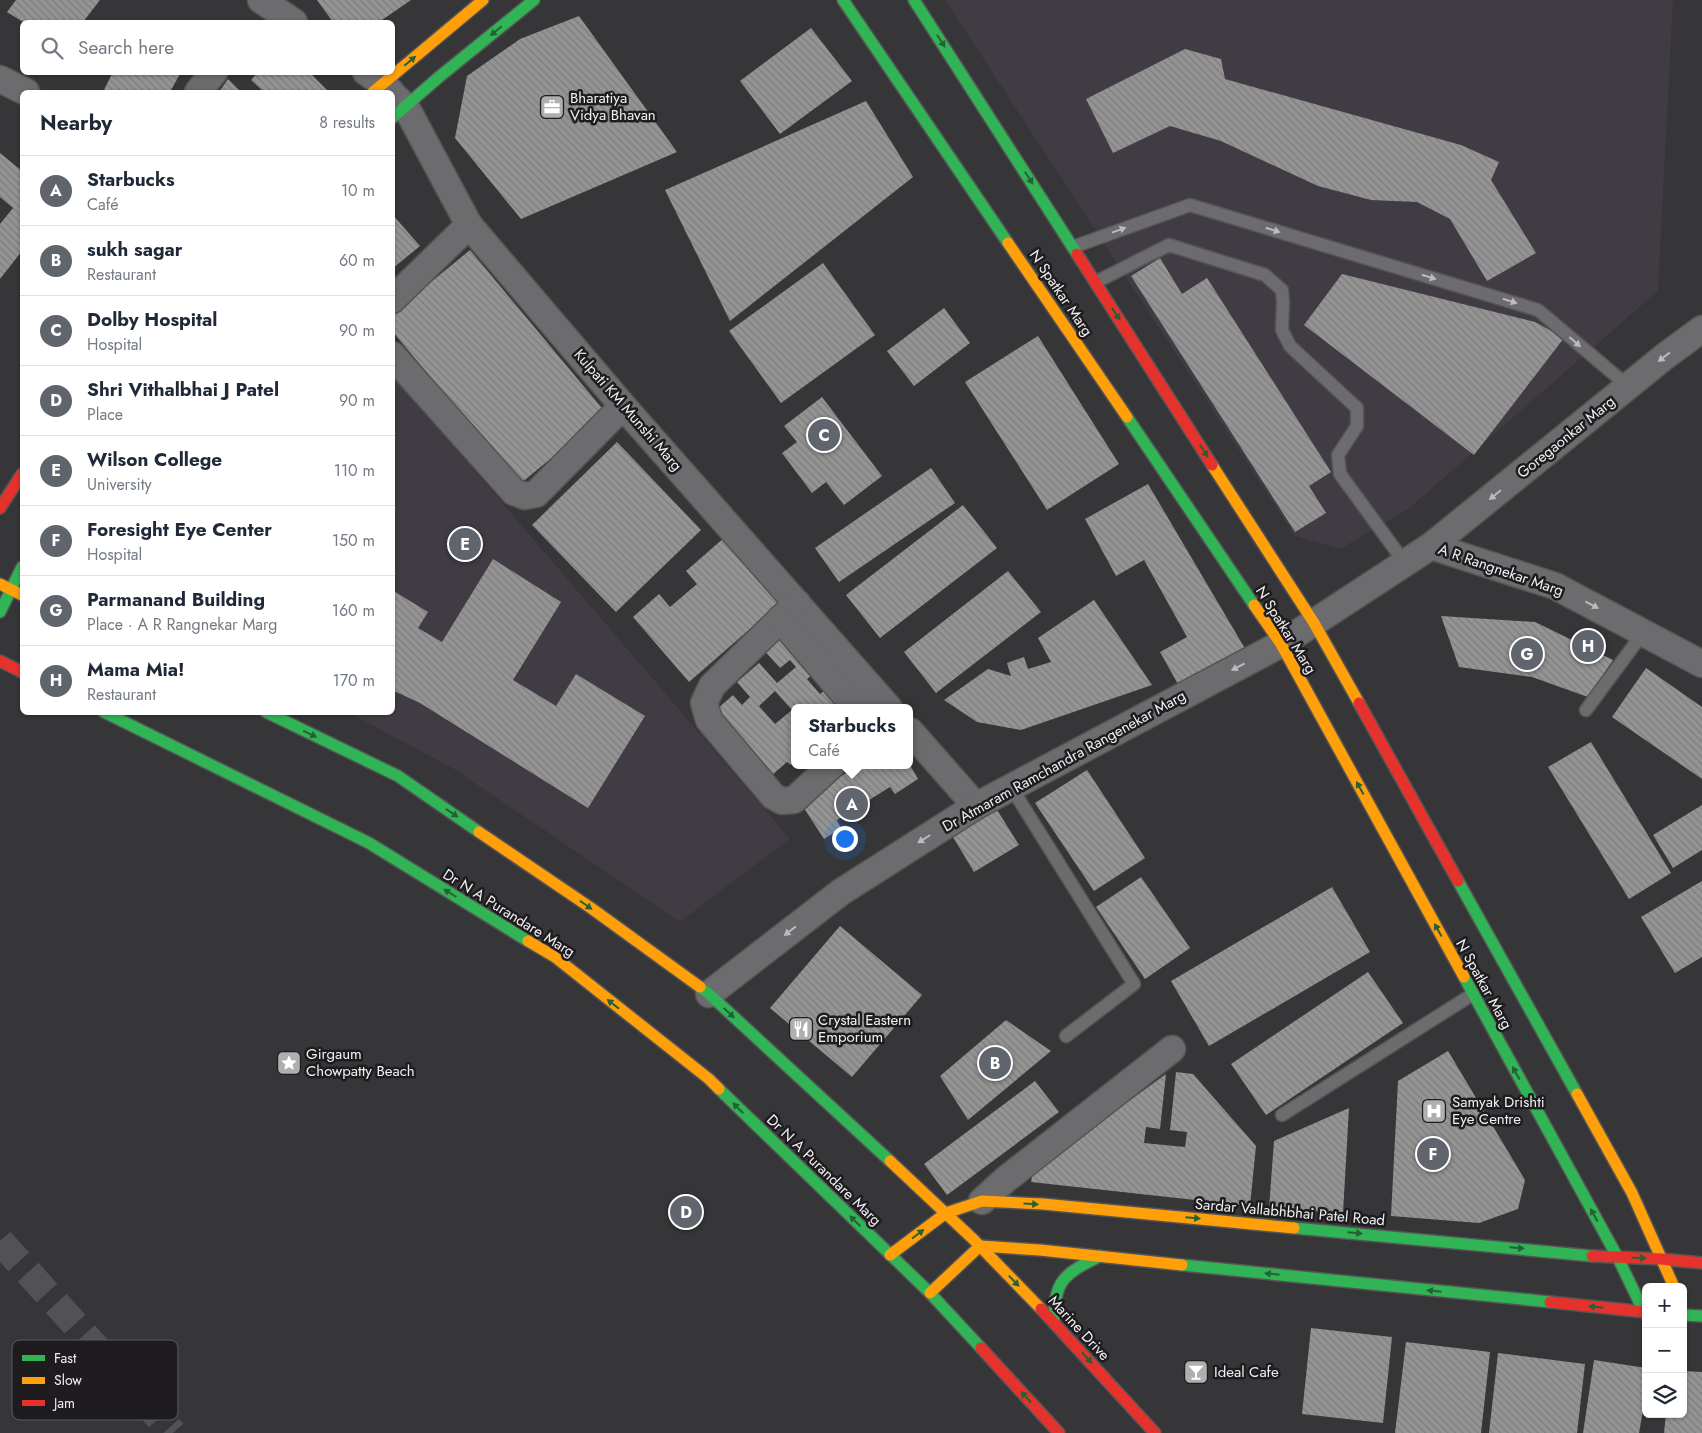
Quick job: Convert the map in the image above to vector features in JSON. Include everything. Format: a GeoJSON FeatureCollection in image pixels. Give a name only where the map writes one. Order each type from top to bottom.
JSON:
{"type":"FeatureCollection","features":[{"type":"Feature","properties":{"kind":"main road"},"geometry":{"type":"LineString","coordinates":[[390,90],[483,0]]}},
{"type":"Feature","properties":{"kind":"main road"},"geometry":{"type":"LineString","coordinates":[[395,91],[439,76],[534,0]]}},
{"type":"Feature","properties":{"kind":"main road","name":"N Spatkar Marg"},"geometry":{"type":"LineString","coordinates":[[843,0],[1281,644],[1618,1258],[1642,1306]]}},
{"type":"Feature","properties":{"kind":"main road","name":"N Spatkar Marg"},"geometry":{"type":"LineString","coordinates":[[914,0],[1314,623],[1632,1193],[1672,1283]]}},
{"type":"Feature","properties":{"kind":"main road"},"geometry":{"type":"LineString","coordinates":[[0,508],[20,477]]}},
{"type":"Feature","properties":{"kind":"main road"},"geometry":{"type":"LineString","coordinates":[[0,612],[5,586],[20,569]]}},
{"type":"Feature","properties":{"kind":"main road"},"geometry":{"type":"LineString","coordinates":[[5,586],[20,594]]}},
{"type":"Feature","properties":{"kind":"main road"},"geometry":{"type":"LineString","coordinates":[[0,661],[20,671]]}},
{"type":"Feature","properties":{"kind":"main road","name":"Dr N A Purandare Marg"},"geometry":{"type":"LineString","coordinates":[[110,715],[369,843],[555,957],[708,1079],[890,1255]]}},
{"type":"Feature","properties":{"kind":"main road"},"geometry":{"type":"LineString","coordinates":[[272,715],[398,776],[591,908],[709,994],[980,1246],[1100,1256],[1642,1312]]}},
{"type":"Feature","properties":{"kind":"main road","name":"Sardar Vallabhbhai Patel Road"},"geometry":{"type":"LineString","coordinates":[[890,1255],[946,1213],[982,1201],[1053,1205],[1618,1258],[1661,1259],[1702,1263]]}},
{"type":"Feature","properties":{"kind":"main road"},"geometry":{"type":"LineString","coordinates":[[930,1294],[980,1246]]}},
{"type":"Feature","properties":{"kind":"main road","name":"Marine Drive"},"geometry":{"type":"LineString","coordinates":[[980,1246],[1054,1322],[1155,1433]]}},
{"type":"Feature","properties":{"kind":"main road"},"geometry":{"type":"LineString","coordinates":[[890,1255],[930,1294],[1059,1433]]}},
{"type":"Feature","properties":{"kind":"main road"},"geometry":{"type":"LineString","coordinates":[[1054,1322],[1056,1294],[1064,1280],[1080,1267],[1100,1256]]}},
{"type":"Feature","properties":{"kind":"main road"},"geometry":{"type":"LineString","coordinates":[[1687,1314],[1702,1316]]}},
{"type":"Feature","properties":{"kind":"street"},"geometry":{"type":"LineString","coordinates":[[261,0],[291,20]]}},
{"type":"Feature","properties":{"kind":"street"},"geometry":{"type":"LineString","coordinates":[[200,90],[212,75]]}},
{"type":"Feature","properties":{"kind":"street"},"geometry":{"type":"LineString","coordinates":[[0,79],[22,90]]}},
{"type":"Feature","properties":{"kind":"street","name":"Kulpati KM Munshi Marg"},"geometry":{"type":"LineString","coordinates":[[395,108],[469,225],[623,406],[788,611],[885,704]]}},
{"type":"Feature","properties":{"kind":"street"},"geometry":{"type":"LineString","coordinates":[[395,297],[469,225]]}},
{"type":"Feature","properties":{"kind":"street","name":"Goregaonkar Marg"},"geometry":{"type":"LineString","coordinates":[[1432,546],[1664,357],[1702,329]]}},
{"type":"Feature","properties":{"kind":"street"},"geometry":{"type":"LineString","coordinates":[[395,358],[514,492],[525,496],[536,494],[623,406]]}},
{"type":"Feature","properties":{"kind":"street","name":"A R Rangnekar Marg"},"geometry":{"type":"LineString","coordinates":[[1281,644],[1432,546],[1556,586],[1702,664]]}},
{"type":"Feature","properties":{"kind":"street"},"geometry":{"type":"LineString","coordinates":[[828,769],[794,800],[782,801],[773,796],[709,720],[704,703],[712,686],[788,611],[853,704]]}},
{"type":"Feature","properties":{"kind":"street","name":"Dr Atmaram Ramchandra Rangenekar Marg"},"geometry":{"type":"LineString","coordinates":[[709,994],[841,892],[976,806],[1281,644]]}},
{"type":"Feature","properties":{"kind":"street"},"geometry":{"type":"LineString","coordinates":[[913,734],[976,806]]}},
{"type":"Feature","properties":{"kind":"street"},"geometry":{"type":"LineString","coordinates":[[982,1201],[1005,1180],[1172,1049]]}},
{"type":"Feature","properties":{"kind":"lane"},"geometry":{"type":"LineString","coordinates":[[1073,247],[1190,204],[1538,310],[1628,386]]}},
{"type":"Feature","properties":{"kind":"lane"},"geometry":{"type":"LineString","coordinates":[[1096,282],[1169,245],[1266,275],[1282,290],[1282,330],[1290,346],[1357,408],[1357,426],[1338,455],[1340,474],[1405,563]]}},
{"type":"Feature","properties":{"kind":"lane"},"geometry":{"type":"LineString","coordinates":[[1586,710],[1643,633]]}},
{"type":"Feature","properties":{"kind":"lane"},"geometry":{"type":"LineString","coordinates":[[1011,787],[1134,984],[1066,1036]]}},
{"type":"Feature","properties":{"kind":"lane"},"geometry":{"type":"LineString","coordinates":[[1282,1115],[1473,994]]}},
{"type":"Feature","properties":{"kind":"shaded area"},"geometry":{"type":"Polygon","coordinates":[[[945,0],[1673,0],[1658,291],[1407,510],[1340,549],[1295,536],[945,0]]]}},
{"type":"Feature","properties":{"kind":"shaded area"},"geometry":{"type":"Polygon","coordinates":[[[395,377],[790,839],[680,922],[454,769],[353,715],[395,715],[395,377]]]}},
{"type":"Feature","properties":{"kind":"building"},"geometry":{"type":"Polygon","coordinates":[[[16,0],[100,0],[85,20],[20,20],[7,12],[16,0]]]}},
{"type":"Feature","properties":{"kind":"building"},"geometry":{"type":"Polygon","coordinates":[[[317,0],[411,0],[382,20],[332,20],[317,0]]]}},
{"type":"Feature","properties":{"kind":"building","name":"Bharatiya Vidya Bhavan"},"geometry":{"type":"Polygon","coordinates":[[[579,16],[677,152],[521,219],[455,138],[467,76],[520,39],[579,16]]]}},
{"type":"Feature","properties":{"kind":"building"},"geometry":{"type":"Polygon","coordinates":[[[811,28],[852,81],[780,134],[740,81],[811,28]]]}},
{"type":"Feature","properties":{"kind":"building"},"geometry":{"type":"Polygon","coordinates":[[[1185,49],[1221,59],[1225,79],[1461,145],[1499,162],[1491,180],[1536,253],[1487,281],[1450,219],[1417,202],[1371,200],[1318,186],[1221,141],[1170,126],[1113,153],[1086,99],[1185,49]]]}},
{"type":"Feature","properties":{"kind":"building"},"geometry":{"type":"Polygon","coordinates":[[[112,75],[179,75],[171,90],[104,90],[112,75]]]}},
{"type":"Feature","properties":{"kind":"building"},"geometry":{"type":"Polygon","coordinates":[[[255,75],[312,75],[327,90],[262,90],[251,80],[255,75]]]}},
{"type":"Feature","properties":{"kind":"building"},"geometry":{"type":"Polygon","coordinates":[[[228,79],[239,90],[220,90],[228,79]]]}},
{"type":"Feature","properties":{"kind":"building"},"geometry":{"type":"Polygon","coordinates":[[[866,101],[913,177],[730,321],[665,190],[866,101]]]}},
{"type":"Feature","properties":{"kind":"building"},"geometry":{"type":"Polygon","coordinates":[[[0,153],[20,169],[20,254],[0,279],[0,224],[13,208],[0,197],[0,153]]]}},
{"type":"Feature","properties":{"kind":"building"},"geometry":{"type":"Polygon","coordinates":[[[395,217],[420,246],[395,267],[395,217]]]}},
{"type":"Feature","properties":{"kind":"building"},"geometry":{"type":"Polygon","coordinates":[[[470,250],[606,413],[520,484],[395,335],[395,312],[470,250]]]}},
{"type":"Feature","properties":{"kind":"building"},"geometry":{"type":"Polygon","coordinates":[[[1160,258],[1182,294],[1207,278],[1331,472],[1309,486],[1326,513],[1295,532],[1131,276],[1160,258]]]}},
{"type":"Feature","properties":{"kind":"building"},"geometry":{"type":"Polygon","coordinates":[[[823,263],[875,335],[781,403],[729,331],[823,263]]]}},
{"type":"Feature","properties":{"kind":"building"},"geometry":{"type":"Polygon","coordinates":[[[1342,274],[1535,322],[1564,338],[1474,455],[1304,325],[1342,274]]]}},
{"type":"Feature","properties":{"kind":"building"},"geometry":{"type":"Polygon","coordinates":[[[944,308],[970,343],[914,386],[887,351],[944,308]]]}},
{"type":"Feature","properties":{"kind":"building"},"geometry":{"type":"Polygon","coordinates":[[[1038,336],[1119,464],[1047,510],[965,382],[1038,336]]]}},
{"type":"Feature","properties":{"kind":"building"},"geometry":{"type":"Polygon","coordinates":[[[822,397],[882,476],[844,505],[826,482],[812,493],[782,453],[797,442],[784,426],[822,397]]]}},
{"type":"Feature","properties":{"kind":"building"},"geometry":{"type":"Polygon","coordinates":[[[617,442],[701,530],[616,612],[532,525],[617,442]]]}},
{"type":"Feature","properties":{"kind":"building"},"geometry":{"type":"Polygon","coordinates":[[[931,468],[955,503],[839,582],[815,548],[931,468]]]}},
{"type":"Feature","properties":{"kind":"building"},"geometry":{"type":"Polygon","coordinates":[[[1148,484],[1247,652],[1179,686],[1160,652],[1187,637],[1144,560],[1116,576],[1085,519],[1148,484]]]}},
{"type":"Feature","properties":{"kind":"building"},"geometry":{"type":"Polygon","coordinates":[[[963,505],[997,548],[880,638],[846,595],[963,505]]]}},
{"type":"Feature","properties":{"kind":"building"},"geometry":{"type":"Polygon","coordinates":[[[725,537],[781,602],[689,682],[633,617],[659,594],[670,607],[697,584],[686,571],[725,537]]]}},
{"type":"Feature","properties":{"kind":"building"},"geometry":{"type":"Polygon","coordinates":[[[493,559],[561,602],[513,680],[556,706],[576,674],[645,716],[588,808],[420,703],[395,691],[395,592],[428,612],[418,628],[442,642],[493,559]]]}},
{"type":"Feature","properties":{"kind":"building"},"geometry":{"type":"Polygon","coordinates":[[[1008,571],[1041,612],[936,693],[904,652],[1008,571]]]}},
{"type":"Feature","properties":{"kind":"building"},"geometry":{"type":"Polygon","coordinates":[[[1094,600],[1152,685],[1021,730],[977,722],[944,700],[988,669],[1011,676],[1007,663],[1024,657],[1028,669],[1051,662],[1038,638],[1094,600]]]}},
{"type":"Feature","properties":{"kind":"building"},"geometry":{"type":"Polygon","coordinates":[[[1441,616],[1535,622],[1613,660],[1588,697],[1532,677],[1459,667],[1441,616]]]}},
{"type":"Feature","properties":{"kind":"building"},"geometry":{"type":"Polygon","coordinates":[[[782,627],[819,669],[807,679],[820,694],[832,684],[850,704],[791,704],[791,709],[775,691],[759,706],[775,724],[791,711],[791,765],[787,762],[764,782],[708,717],[733,695],[742,705],[750,697],[737,682],[759,663],[777,683],[796,667],[790,660],[780,668],[760,646],[782,627]]]}},
{"type":"Feature","properties":{"kind":"building"},"geometry":{"type":"Polygon","coordinates":[[[1646,668],[1702,707],[1702,779],[1612,717],[1646,668]]]}},
{"type":"Feature","properties":{"kind":"building"},"geometry":{"type":"Polygon","coordinates":[[[1591,742],[1671,873],[1629,899],[1548,767],[1591,742]]]}},
{"type":"Feature","properties":{"kind":"building"},"geometry":{"type":"Polygon","coordinates":[[[853,769],[912,769],[918,779],[895,794],[890,787],[837,820],[841,828],[824,839],[800,802],[853,769]]]}},
{"type":"Feature","properties":{"kind":"building"},"geometry":{"type":"Polygon","coordinates":[[[1087,770],[1145,858],[1094,891],[1035,803],[1087,770]]]}},
{"type":"Feature","properties":{"kind":"building"},"geometry":{"type":"Polygon","coordinates":[[[994,805],[1019,845],[974,872],[950,832],[994,805]]]}},
{"type":"Feature","properties":{"kind":"building"},"geometry":{"type":"Polygon","coordinates":[[[1702,805],[1702,850],[1673,868],[1653,835],[1702,805]]]}},
{"type":"Feature","properties":{"kind":"building"},"geometry":{"type":"Polygon","coordinates":[[[1141,877],[1190,948],[1145,979],[1096,907],[1141,877]]]}},
{"type":"Feature","properties":{"kind":"building"},"geometry":{"type":"Polygon","coordinates":[[[1702,881],[1702,957],[1675,973],[1641,917],[1702,881]]]}},
{"type":"Feature","properties":{"kind":"building"},"geometry":{"type":"Polygon","coordinates":[[[1332,887],[1370,952],[1209,1046],[1171,981],[1332,887]]]}},
{"type":"Feature","properties":{"kind":"building"},"geometry":{"type":"Polygon","coordinates":[[[840,926],[922,995],[852,1077],[770,1008],[840,926]]]}},
{"type":"Feature","properties":{"kind":"building"},"geometry":{"type":"Polygon","coordinates":[[[1368,972],[1403,1023],[1266,1115],[1231,1064],[1368,972]]]}},
{"type":"Feature","properties":{"kind":"building"},"geometry":{"type":"Polygon","coordinates":[[[1006,1020],[1051,1051],[968,1120],[940,1076],[1006,1020]]]}},
{"type":"Feature","properties":{"kind":"building"},"geometry":{"type":"Polygon","coordinates":[[[1448,1051],[1525,1180],[1518,1209],[1479,1223],[1391,1216],[1398,1081],[1448,1051]]]}},
{"type":"Feature","properties":{"kind":"building"},"geometry":{"type":"Polygon","coordinates":[[[1176,1072],[1193,1074],[1256,1146],[1250,1206],[1031,1182],[1033,1171],[1166,1074],[1160,1129],[1146,1127],[1144,1143],[1185,1147],[1187,1132],[1170,1130],[1176,1072]]]}},
{"type":"Feature","properties":{"kind":"building"},"geometry":{"type":"Polygon","coordinates":[[[1035,1081],[1059,1112],[947,1195],[924,1164],[1035,1081]]]}},
{"type":"Feature","properties":{"kind":"building"},"geometry":{"type":"Polygon","coordinates":[[[1349,1108],[1343,1213],[1269,1208],[1274,1141],[1349,1108]]]}},
{"type":"Feature","properties":{"kind":"building"},"geometry":{"type":"Polygon","coordinates":[[[1311,1328],[1392,1337],[1383,1423],[1302,1414],[1311,1328]]]}},
{"type":"Feature","properties":{"kind":"building"},"geometry":{"type":"Polygon","coordinates":[[[1406,1342],[1490,1352],[1481,1433],[1395,1433],[1406,1342]]]}},
{"type":"Feature","properties":{"kind":"building"},"geometry":{"type":"Polygon","coordinates":[[[1498,1353],[1585,1364],[1577,1433],[1489,1433],[1498,1353]]]}},
{"type":"Feature","properties":{"kind":"building"},"geometry":{"type":"Polygon","coordinates":[[[1594,1360],[1642,1367],[1642,1416],[1639,1433],[1583,1433],[1594,1360]]]}},
{"type":"Feature","properties":{"kind":"building"},"geometry":{"type":"Polygon","coordinates":[[[1687,1371],[1702,1372],[1702,1433],[1664,1433],[1666,1418],[1687,1418],[1687,1371]]]}},
{"type":"Feature","properties":{"kind":"tunnel"},"geometry":{"type":"LineString","coordinates":[[0,1241],[89,1340]]}},
{"type":"Feature","properties":{"kind":"tunnel"},"geometry":{"type":"LineString","coordinates":[[161,1420],[173,1433]]}},
{"type":"Feature","properties":{"kind":"traffic: fast"},"geometry":{"type":"LineString","coordinates":[[395,115],[534,0]]}},
{"type":"Feature","properties":{"kind":"traffic: fast"},"geometry":{"type":"LineString","coordinates":[[843,0],[1008,243]]}},
{"type":"Feature","properties":{"kind":"traffic: fast"},"geometry":{"type":"LineString","coordinates":[[914,0],[1077,254]]}},
{"type":"Feature","properties":{"kind":"traffic: fast"},"geometry":{"type":"LineString","coordinates":[[1127,417],[1254,605]]}},
{"type":"Feature","properties":{"kind":"traffic: fast"},"geometry":{"type":"LineString","coordinates":[[0,612],[20,571]]}},
{"type":"Feature","properties":{"kind":"traffic: fast"},"geometry":{"type":"LineString","coordinates":[[110,715],[369,843],[528,941]]}},
{"type":"Feature","properties":{"kind":"traffic: fast"},"geometry":{"type":"LineString","coordinates":[[272,715],[398,776],[479,832]]}},
{"type":"Feature","properties":{"kind":"traffic: fast"},"geometry":{"type":"LineString","coordinates":[[1458,881],[1577,1094]]}},
{"type":"Feature","properties":{"kind":"traffic: fast"},"geometry":{"type":"LineString","coordinates":[[1464,977],[1618,1258],[1642,1308]]}},
{"type":"Feature","properties":{"kind":"traffic: fast"},"geometry":{"type":"LineString","coordinates":[[700,987],[890,1161]]}},
{"type":"Feature","properties":{"kind":"traffic: fast"},"geometry":{"type":"LineString","coordinates":[[719,1089],[930,1293],[981,1348]]}},
{"type":"Feature","properties":{"kind":"traffic: fast"},"geometry":{"type":"LineString","coordinates":[[1294,1228],[1592,1256]]}},
{"type":"Feature","properties":{"kind":"traffic: fast"},"geometry":{"type":"LineString","coordinates":[[1054,1322],[1056,1296],[1059,1287],[1070,1274],[1100,1256]]}},
{"type":"Feature","properties":{"kind":"traffic: fast"},"geometry":{"type":"LineString","coordinates":[[1182,1265],[1550,1302]]}},
{"type":"Feature","properties":{"kind":"traffic: fast"},"geometry":{"type":"LineString","coordinates":[[1687,1315],[1702,1316]]}},
{"type":"Feature","properties":{"kind":"traffic: slow"},"geometry":{"type":"LineString","coordinates":[[395,74],[483,0]]}},
{"type":"Feature","properties":{"kind":"traffic: slow"},"geometry":{"type":"LineString","coordinates":[[375,90],[393,75]]}},
{"type":"Feature","properties":{"kind":"traffic: slow"},"geometry":{"type":"LineString","coordinates":[[1008,243],[1127,417]]}},
{"type":"Feature","properties":{"kind":"traffic: slow"},"geometry":{"type":"LineString","coordinates":[[1212,465],[1314,623],[1359,703]]}},
{"type":"Feature","properties":{"kind":"traffic: slow"},"geometry":{"type":"LineString","coordinates":[[0,584],[20,594]]}},
{"type":"Feature","properties":{"kind":"traffic: slow"},"geometry":{"type":"LineString","coordinates":[[1254,605],[1281,644],[1464,977]]}},
{"type":"Feature","properties":{"kind":"traffic: slow"},"geometry":{"type":"LineString","coordinates":[[479,832],[591,908],[700,987]]}},
{"type":"Feature","properties":{"kind":"traffic: slow"},"geometry":{"type":"LineString","coordinates":[[528,941],[555,957],[709,1079],[719,1089]]}},
{"type":"Feature","properties":{"kind":"traffic: slow"},"geometry":{"type":"LineString","coordinates":[[1577,1094],[1632,1193],[1672,1283]]}},
{"type":"Feature","properties":{"kind":"traffic: slow"},"geometry":{"type":"LineString","coordinates":[[890,1161],[973,1239],[1041,1309]]}},
{"type":"Feature","properties":{"kind":"traffic: slow"},"geometry":{"type":"LineString","coordinates":[[890,1255],[946,1213],[982,1201],[1043,1204],[1294,1228]]}},
{"type":"Feature","properties":{"kind":"traffic: slow"},"geometry":{"type":"LineString","coordinates":[[930,1293],[980,1246],[1040,1250],[1182,1265]]}},
{"type":"Feature","properties":{"kind":"traffic: jam"},"geometry":{"type":"LineString","coordinates":[[1077,254],[1212,465]]}},
{"type":"Feature","properties":{"kind":"traffic: jam"},"geometry":{"type":"LineString","coordinates":[[0,508],[20,477]]}},
{"type":"Feature","properties":{"kind":"traffic: jam"},"geometry":{"type":"LineString","coordinates":[[0,661],[20,671]]}},
{"type":"Feature","properties":{"kind":"traffic: jam"},"geometry":{"type":"LineString","coordinates":[[1359,703],[1458,881]]}},
{"type":"Feature","properties":{"kind":"traffic: jam"},"geometry":{"type":"LineString","coordinates":[[1592,1256],[1702,1263]]}},
{"type":"Feature","properties":{"kind":"traffic: jam"},"geometry":{"type":"LineString","coordinates":[[1550,1302],[1642,1312]]}},
{"type":"Feature","properties":{"kind":"traffic: jam"},"geometry":{"type":"LineString","coordinates":[[1041,1309],[1155,1433]]}},
{"type":"Feature","properties":{"kind":"traffic: jam"},"geometry":{"type":"LineString","coordinates":[[981,1348],[1059,1433]]}},
{"type":"Feature","properties":{"kind":"place","name":"Bharatiya Vidya Bhavan"},"geometry":{"type":"Point","coordinates":[552,107]}},
{"type":"Feature","properties":{"kind":"place","name":"Dolby Hospital"},"geometry":{"type":"Point","coordinates":[824,435]}},
{"type":"Feature","properties":{"kind":"place","name":"Wilson College"},"geometry":{"type":"Point","coordinates":[465,544]}},
{"type":"Feature","properties":{"kind":"place","name":"Mama Mia!"},"geometry":{"type":"Point","coordinates":[1588,646]}},
{"type":"Feature","properties":{"kind":"place","name":"Parmanand Building"},"geometry":{"type":"Point","coordinates":[1527,654]}},
{"type":"Feature","properties":{"kind":"place","name":"Starbucks"},"geometry":{"type":"Point","coordinates":[852,804]}},
{"type":"Feature","properties":{"kind":"place","name":"Crystal Eastern Emporium"},"geometry":{"type":"Point","coordinates":[801,1029]}},
{"type":"Feature","properties":{"kind":"place","name":"Girgaum Chowpatty Beach"},"geometry":{"type":"Point","coordinates":[289,1063]}},
{"type":"Feature","properties":{"kind":"place","name":"sukh sagar"},"geometry":{"type":"Point","coordinates":[995,1063]}},
{"type":"Feature","properties":{"kind":"place","name":"Samyak Drishti Eye Centre"},"geometry":{"type":"Point","coordinates":[1434,1111]}},
{"type":"Feature","properties":{"kind":"place","name":"Foresight Eye Center"},"geometry":{"type":"Point","coordinates":[1433,1154]}},
{"type":"Feature","properties":{"kind":"place","name":"Shri Vithalbhai J Patel"},"geometry":{"type":"Point","coordinates":[686,1212]}},
{"type":"Feature","properties":{"kind":"place","name":"Ideal Cafe"},"geometry":{"type":"Point","coordinates":[1196,1372]}}]}
